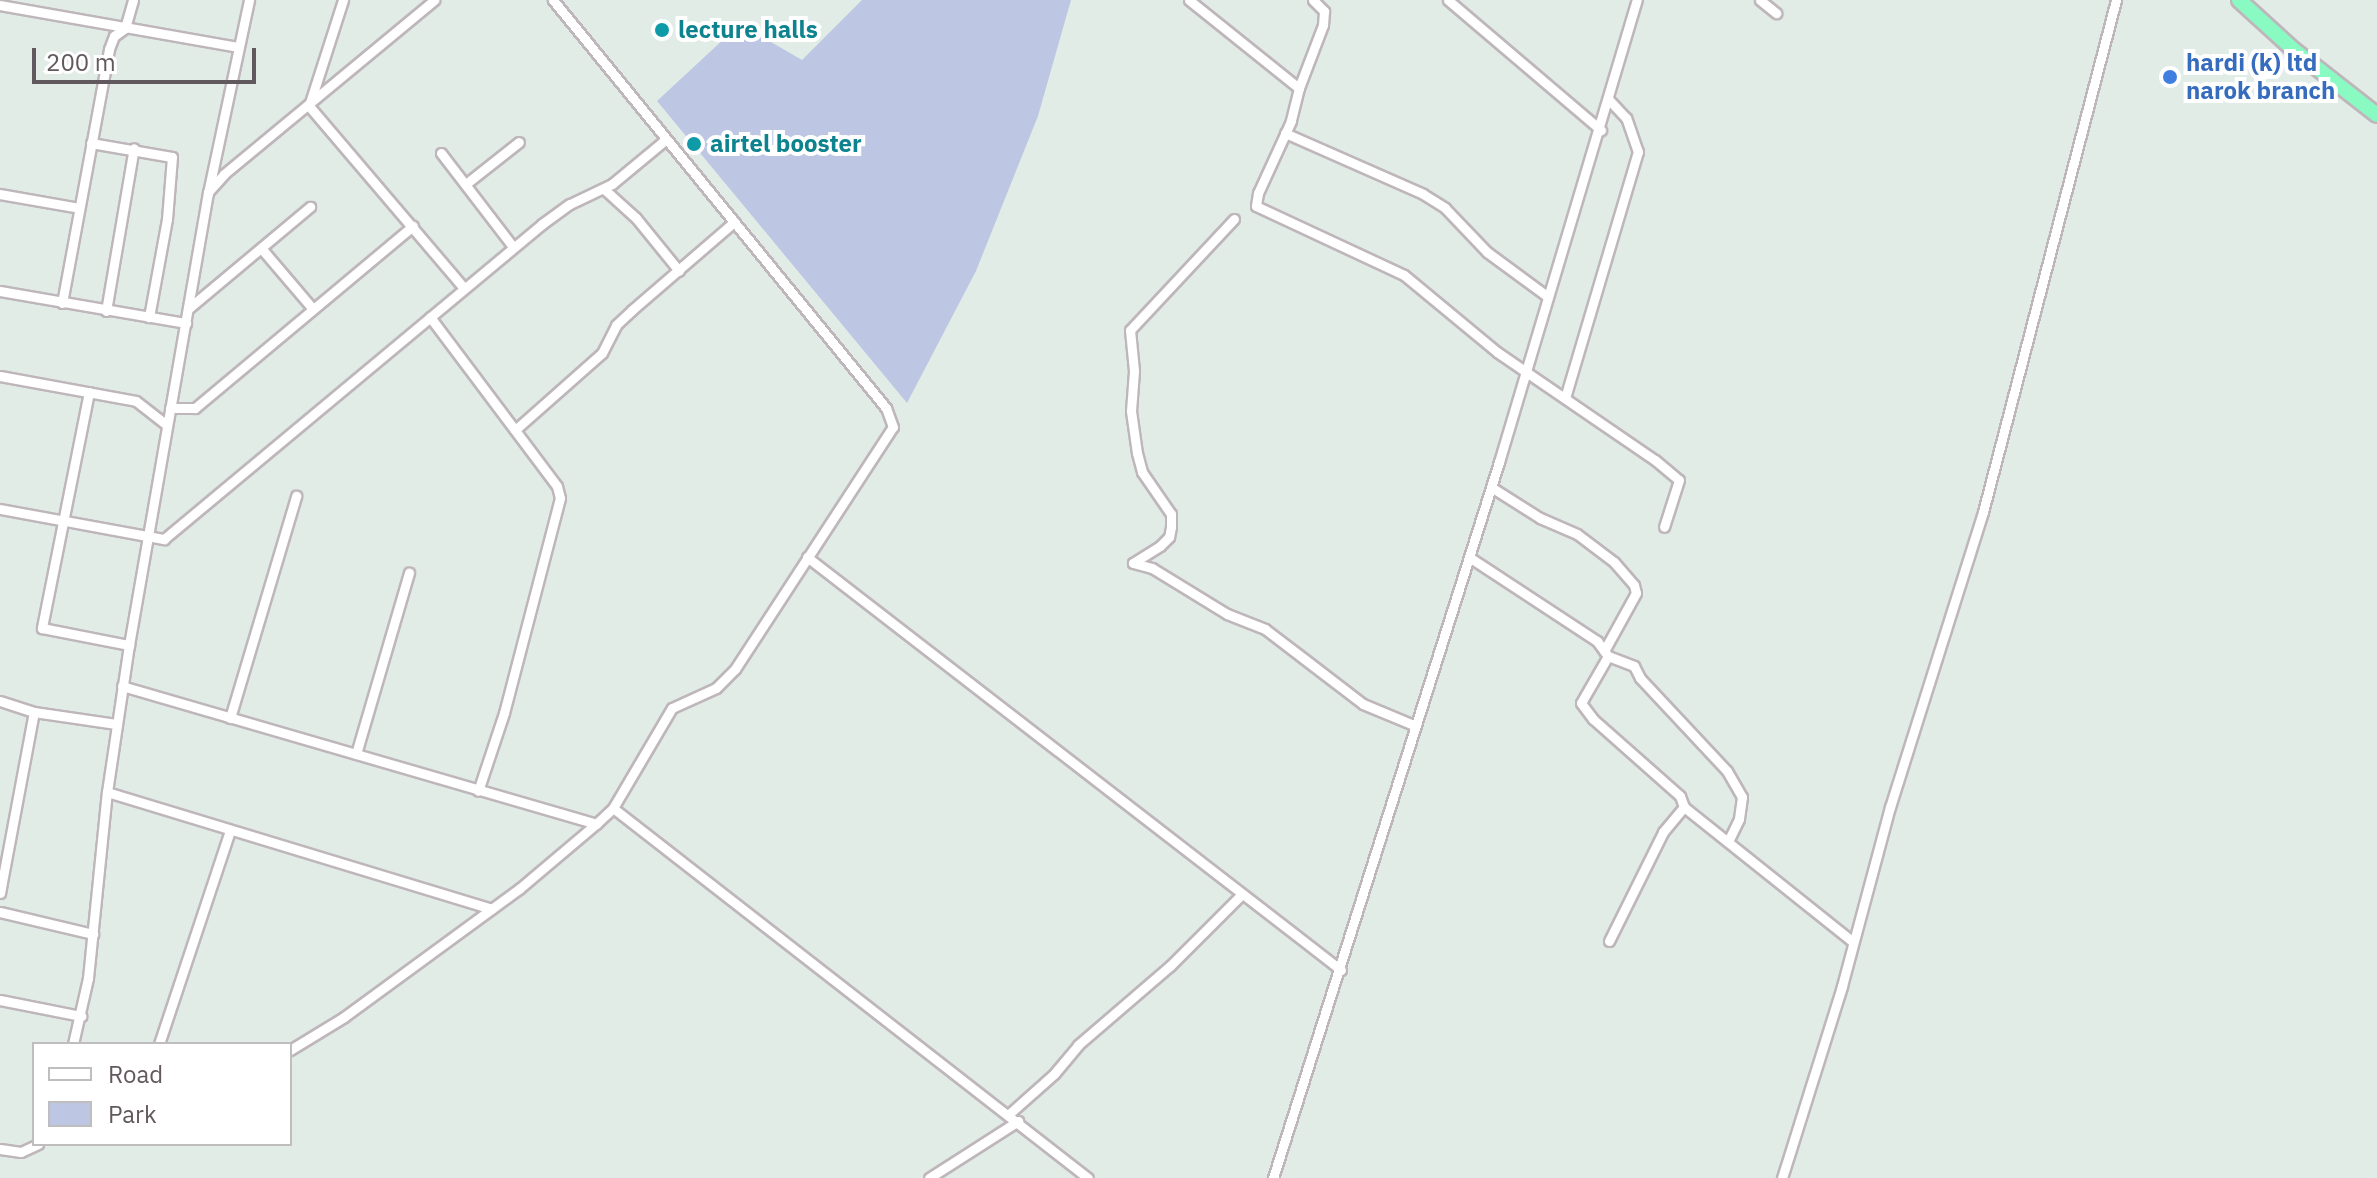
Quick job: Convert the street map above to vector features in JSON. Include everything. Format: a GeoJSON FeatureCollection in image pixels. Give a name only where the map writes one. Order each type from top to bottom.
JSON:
{"type":"FeatureCollection","features":[{"type":"Feature","properties":{"kind":"highway"},"geometry":{"type":"LineString","coordinates":[[2239,0],[2294,50],[2377,115]]}},
{"type":"Feature","properties":{"kind":"street"},"geometry":{"type":"LineString","coordinates":[[62,303],[111,41],[125,28],[133,0]]}},
{"type":"Feature","properties":{"kind":"street"},"geometry":{"type":"LineString","coordinates":[[74,1042],[81,1016],[93,934],[107,792],[122,686],[208,193],[249,0]]}},
{"type":"Feature","properties":{"kind":"street"},"geometry":{"type":"LineString","coordinates":[[309,106],[343,0]]}},
{"type":"Feature","properties":{"kind":"street"},"geometry":{"type":"LineString","coordinates":[[208,193],[224,174],[434,0]]}},
{"type":"Feature","properties":{"kind":"street"},"geometry":{"type":"LineString","coordinates":[[292,1049],[344,1017],[492,909],[613,808],[672,708],[716,688],[735,669],[894,425],[886,408],[553,0]]}},
{"type":"Feature","properties":{"kind":"street"},"geometry":{"type":"LineString","coordinates":[[1189,0],[1299,88]]}},
{"type":"Feature","properties":{"kind":"street"},"geometry":{"type":"LineString","coordinates":[[1313,0],[1324,11],[1323,25],[1285,133],[1258,193],[1256,206],[1404,275],[1526,373],[1679,480],[1664,527]]}},
{"type":"Feature","properties":{"kind":"street"},"geometry":{"type":"LineString","coordinates":[[1448,0],[1601,130]]}},
{"type":"Feature","properties":{"kind":"street"},"geometry":{"type":"LineString","coordinates":[[1273,1178],[1491,487],[1547,296],[1601,130],[1637,0]]}},
{"type":"Feature","properties":{"kind":"street"},"geometry":{"type":"LineString","coordinates":[[1760,0],[1776,13]]}},
{"type":"Feature","properties":{"kind":"street"},"geometry":{"type":"LineString","coordinates":[[1782,1178],[1890,807],[1983,512],[2116,0]]}},
{"type":"Feature","properties":{"kind":"street"},"geometry":{"type":"LineString","coordinates":[[0,17],[1,5],[237,47]]}},
{"type":"Feature","properties":{"kind":"street"},"geometry":{"type":"LineString","coordinates":[[1565,398],[1638,152],[1626,118],[1609,100]]}},
{"type":"Feature","properties":{"kind":"street"},"geometry":{"type":"LineString","coordinates":[[309,106],[464,288]]}},
{"type":"Feature","properties":{"kind":"street"},"geometry":{"type":"LineString","coordinates":[[1285,133],[1423,194],[1445,208],[1487,252],[1547,296]]}},
{"type":"Feature","properties":{"kind":"street"},"geometry":{"type":"LineString","coordinates":[[0,509],[160,539],[169,536],[513,247],[570,204],[604,189],[665,140]]}},
{"type":"Feature","properties":{"kind":"street"},"geometry":{"type":"LineString","coordinates":[[467,183],[519,142]]}},
{"type":"Feature","properties":{"kind":"street"},"geometry":{"type":"LineString","coordinates":[[91,143],[172,157],[174,165],[149,317]]}},
{"type":"Feature","properties":{"kind":"street"},"geometry":{"type":"LineString","coordinates":[[106,311],[134,148]]}},
{"type":"Feature","properties":{"kind":"street"},"geometry":{"type":"LineString","coordinates":[[441,153],[513,247]]}},
{"type":"Feature","properties":{"kind":"street"},"geometry":{"type":"LineString","coordinates":[[604,189],[636,218],[679,271]]}},
{"type":"Feature","properties":{"kind":"street"},"geometry":{"type":"LineString","coordinates":[[0,194],[79,208]]}},
{"type":"Feature","properties":{"kind":"street"},"geometry":{"type":"LineString","coordinates":[[189,308],[310,207]]}},
{"type":"Feature","properties":{"kind":"street"},"geometry":{"type":"LineString","coordinates":[[1234,219],[1130,330],[1134,371],[1131,411],[1137,453],[1142,472],[1171,514],[1169,537],[1133,563],[1152,568],[1227,614],[1265,629],[1363,704],[1416,726]]}},
{"type":"Feature","properties":{"kind":"street"},"geometry":{"type":"LineString","coordinates":[[515,430],[602,353],[616,325],[734,222]]}},
{"type":"Feature","properties":{"kind":"street"},"geometry":{"type":"LineString","coordinates":[[170,408],[195,408],[413,226]]}},
{"type":"Feature","properties":{"kind":"street"},"geometry":{"type":"LineString","coordinates":[[261,248],[313,309]]}},
{"type":"Feature","properties":{"kind":"street"},"geometry":{"type":"LineString","coordinates":[[0,291],[186,323]]}},
{"type":"Feature","properties":{"kind":"street"},"geometry":{"type":"LineString","coordinates":[[430,317],[557,486],[560,498],[504,713],[478,791]]}},
{"type":"Feature","properties":{"kind":"street"},"geometry":{"type":"LineString","coordinates":[[0,376],[136,401],[167,425]]}},
{"type":"Feature","properties":{"kind":"street"},"geometry":{"type":"LineString","coordinates":[[89,392],[42,628],[129,645]]}},
{"type":"Feature","properties":{"kind":"street"},"geometry":{"type":"LineString","coordinates":[[1491,487],[1540,518],[1577,534],[1614,562],[1634,585],[1636,593],[1581,703],[1593,719],[1680,796],[1684,807],[1853,942]]}},
{"type":"Feature","properties":{"kind":"street"},"geometry":{"type":"LineString","coordinates":[[230,718],[296,496]]}},
{"type":"Feature","properties":{"kind":"street"},"geometry":{"type":"LineString","coordinates":[[807,557],[1341,970]]}},
{"type":"Feature","properties":{"kind":"street"},"geometry":{"type":"LineString","coordinates":[[1469,557],[1566,619],[1606,654],[1634,666],[1640,678],[1727,771],[1742,797],[1739,819],[1728,842]]}},
{"type":"Feature","properties":{"kind":"street"},"geometry":{"type":"LineString","coordinates":[[356,754],[409,573]]}},
{"type":"Feature","properties":{"kind":"street"},"geometry":{"type":"LineString","coordinates":[[122,686],[596,824]]}},
{"type":"Feature","properties":{"kind":"street"},"geometry":{"type":"LineString","coordinates":[[0,701],[34,712],[116,724]]}},
{"type":"Feature","properties":{"kind":"street"},"geometry":{"type":"LineString","coordinates":[[0,893],[34,712]]}},
{"type":"Feature","properties":{"kind":"street"},"geometry":{"type":"LineString","coordinates":[[107,792],[492,909]]}},
{"type":"Feature","properties":{"kind":"street"},"geometry":{"type":"LineString","coordinates":[[1609,941],[1663,832],[1684,807]]}},
{"type":"Feature","properties":{"kind":"street"},"geometry":{"type":"LineString","coordinates":[[613,808],[1014,1117],[1088,1178]]}},
{"type":"Feature","properties":{"kind":"street"},"geometry":{"type":"LineString","coordinates":[[160,1042],[230,831]]}},
{"type":"Feature","properties":{"kind":"street"},"geometry":{"type":"LineString","coordinates":[[929,1178],[1014,1117],[1078,1045],[1170,966],[1241,895]]}},
{"type":"Feature","properties":{"kind":"street"},"geometry":{"type":"LineString","coordinates":[[0,912],[93,934]]}},
{"type":"Feature","properties":{"kind":"street"},"geometry":{"type":"LineString","coordinates":[[0,1000],[81,1016]]}},
{"type":"Feature","properties":{"kind":"street"},"geometry":{"type":"LineString","coordinates":[[0,1149],[21,1152],[34,1146]]}},
{"type":"Feature","properties":{"kind":"green space"},"geometry":{"type":"Polygon","coordinates":[[[862,0],[1071,0],[1038,116],[976,271],[907,403],[657,101],[740,24],[802,60],[862,0]]]}},
{"type":"Feature","properties":{"kind":"place","name":"lecture halls"},"geometry":{"type":"Point","coordinates":[662,30]}},
{"type":"Feature","properties":{"kind":"place","name":"hardi (k) ltd narok branch"},"geometry":{"type":"Point","coordinates":[2170,77]}},
{"type":"Feature","properties":{"kind":"place","name":"airtel booster"},"geometry":{"type":"Point","coordinates":[694,144]}}]}
